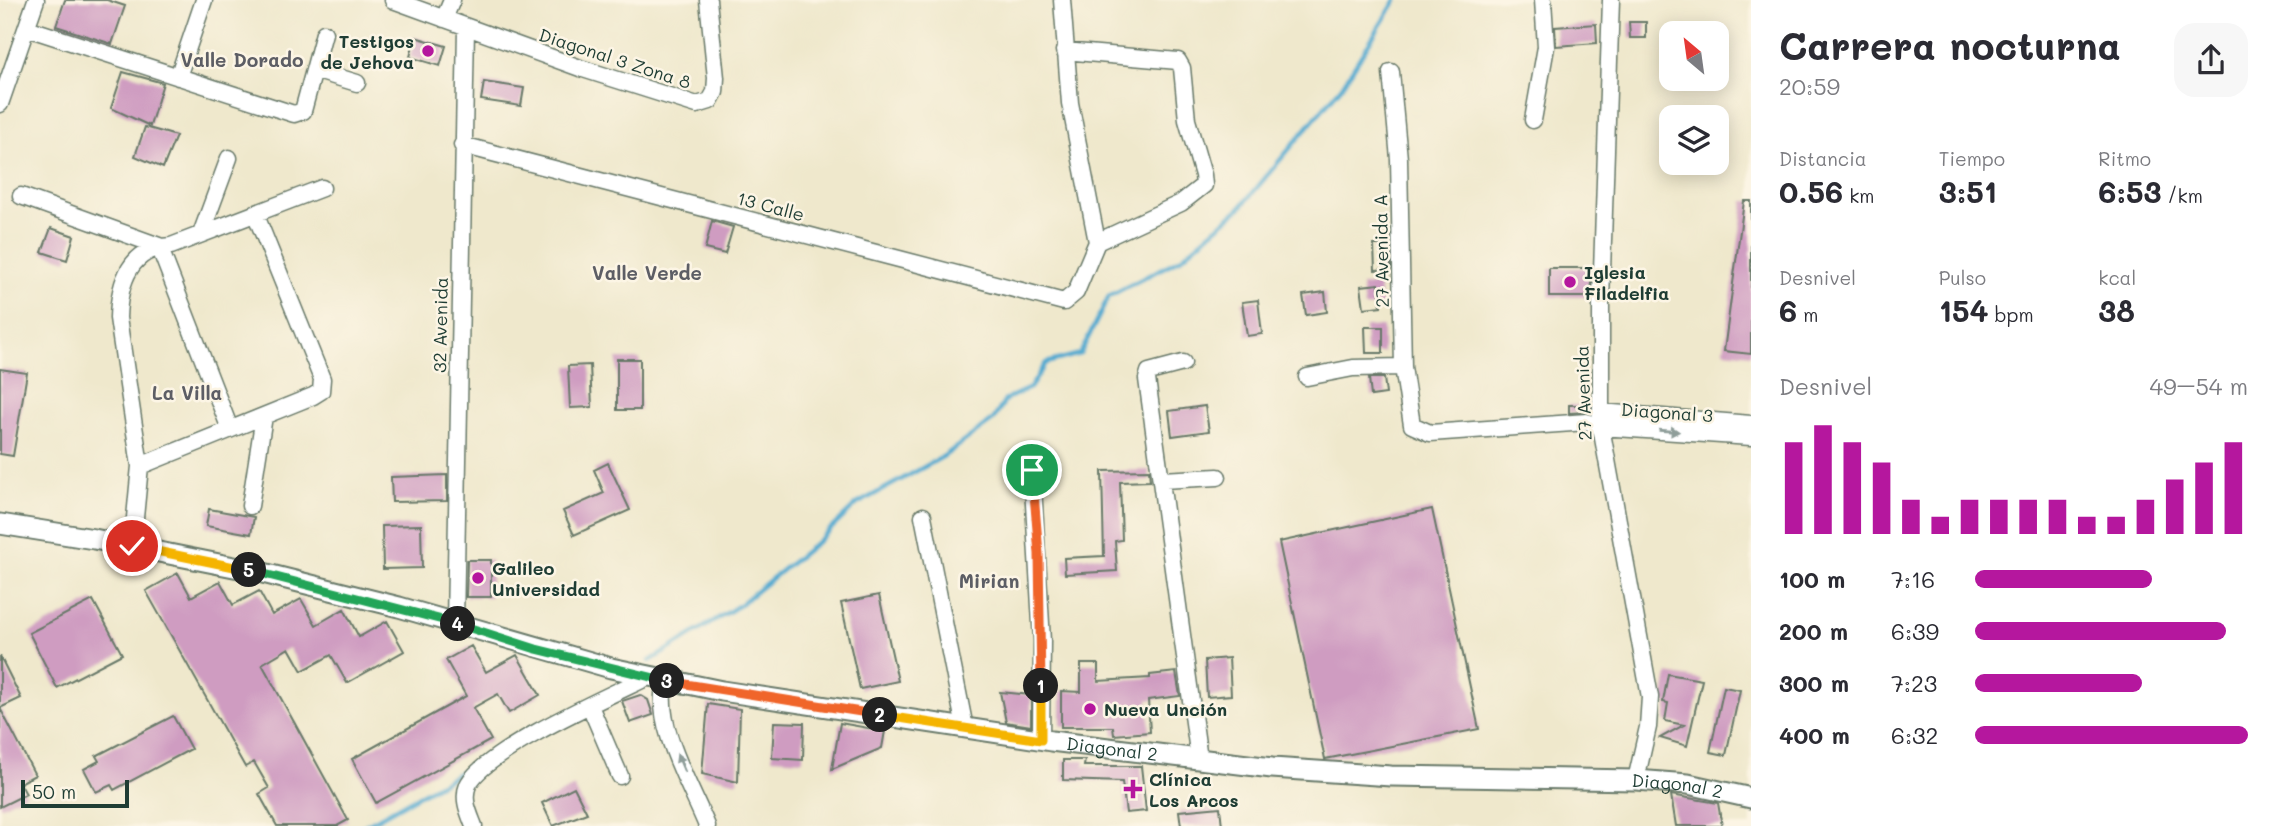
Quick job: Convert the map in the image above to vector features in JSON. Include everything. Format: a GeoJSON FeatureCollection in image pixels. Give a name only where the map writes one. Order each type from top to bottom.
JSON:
{"type":"FeatureCollection","features":[{"type":"Feature","properties":{"kind":"main road","name":"Diagonal 2"},"geometry":{"type":"LineString","coordinates":[[0,524],[94,539],[259,572],[455,623],[536,649],[657,679],[1041,740],[1272,768],[1391,776],[1636,780],[1688,784],[1746,797]]}},
{"type":"Feature","properties":{"kind":"street"},"geometry":{"type":"LineString","coordinates":[[0,104],[4,76],[27,28],[36,0]]}},
{"type":"Feature","properties":{"kind":"street"},"geometry":{"type":"LineString","coordinates":[[178,78],[204,0]]}},
{"type":"Feature","properties":{"kind":"street","name":"Diagonal 3 Zona 8"},"geometry":{"type":"LineString","coordinates":[[393,0],[466,28],[691,104],[706,104],[714,96],[716,78],[708,0]]}},
{"type":"Feature","properties":{"kind":"street"},"geometry":{"type":"LineString","coordinates":[[444,19],[452,0]]}},
{"type":"Feature","properties":{"kind":"street"},"geometry":{"type":"LineString","coordinates":[[1062,0],[1064,51],[1070,103],[1097,242],[1181,203],[1204,185],[1203,176],[1187,120],[1182,68],[1178,61],[1064,51]]}},
{"type":"Feature","properties":{"kind":"street"},"geometry":{"type":"LineString","coordinates":[[1534,120],[1546,47],[1543,0]]}},
{"type":"Feature","properties":{"kind":"street","name":"27 Avenida"},"geometry":{"type":"LineString","coordinates":[[1611,0],[1601,419],[1650,697],[1648,727],[1636,780]]}},
{"type":"Feature","properties":{"kind":"street"},"geometry":{"type":"LineString","coordinates":[[27,28],[178,78],[300,114],[324,33]]}},
{"type":"Feature","properties":{"kind":"street","name":"32 Avenida"},"geometry":{"type":"LineString","coordinates":[[455,623],[466,28]]}},
{"type":"Feature","properties":{"kind":"street"},"geometry":{"type":"LineString","coordinates":[[314,70],[358,83]]}},
{"type":"Feature","properties":{"kind":"street","name":"27 Avenida A"},"geometry":{"type":"LineString","coordinates":[[1391,72],[1399,159],[1403,368],[1410,421],[1415,428]]}},
{"type":"Feature","properties":{"kind":"street","name":"13 Calle"},"geometry":{"type":"LineString","coordinates":[[462,145],[1059,302],[1069,299],[1076,292],[1097,242]]}},
{"type":"Feature","properties":{"kind":"street"},"geometry":{"type":"LineString","coordinates":[[201,234],[229,158]]}},
{"type":"Feature","properties":{"kind":"street"},"geometry":{"type":"LineString","coordinates":[[21,196],[159,246],[171,246],[322,188]]}},
{"type":"Feature","properties":{"kind":"street"},"geometry":{"type":"LineString","coordinates":[[140,466],[321,391],[322,383],[255,214]]}},
{"type":"Feature","properties":{"kind":"street"},"geometry":{"type":"LineString","coordinates":[[159,246],[230,429]]}},
{"type":"Feature","properties":{"kind":"street"},"geometry":{"type":"LineString","coordinates":[[134,528],[140,466],[118,318],[118,299],[129,267],[138,256],[159,246]]}},
{"type":"Feature","properties":{"kind":"street"},"geometry":{"type":"LineString","coordinates":[[1183,363],[1148,373],[1199,759]]}},
{"type":"Feature","properties":{"kind":"street"},"geometry":{"type":"LineString","coordinates":[[1307,377],[1353,368],[1403,368]]}},
{"type":"Feature","properties":{"kind":"street"},"geometry":{"type":"LineString","coordinates":[[250,506],[264,415]]}},
{"type":"Feature","properties":{"kind":"street","name":"Diagonal 3"},"geometry":{"type":"LineString","coordinates":[[1415,428],[1430,433],[1601,419],[1751,424]]}},
{"type":"Feature","properties":{"kind":"street","name":"Diagonal 3"},"geometry":{"type":"LineString","coordinates":[[1601,419],[1751,437]]}},
{"type":"Feature","properties":{"kind":"street"},"geometry":{"type":"LineString","coordinates":[[1032,470],[1042,641],[1041,740]]}},
{"type":"Feature","properties":{"kind":"street"},"geometry":{"type":"LineString","coordinates":[[1162,481],[1218,477]]}},
{"type":"Feature","properties":{"kind":"street"},"geometry":{"type":"LineString","coordinates":[[923,516],[965,728]]}},
{"type":"Feature","properties":{"kind":"street"},"geometry":{"type":"LineString","coordinates":[[474,826],[465,798],[467,788],[481,768],[590,706],[657,679],[665,724],[707,826]]}},
{"type":"Feature","properties":{"kind":"street"},"geometry":{"type":"LineString","coordinates":[[590,706],[620,776]]}},
{"type":"Feature","properties":{"kind":"building"},"geometry":{"type":"Polygon","coordinates":[[[65,0],[107,0],[125,6],[112,44],[56,26],[65,0]]]}},
{"type":"Feature","properties":{"kind":"building"},"geometry":{"type":"Polygon","coordinates":[[[1629,22],[1646,22],[1646,38],[1630,38],[1629,22]]]}},
{"type":"Feature","properties":{"kind":"building"},"geometry":{"type":"Polygon","coordinates":[[[1596,24],[1597,43],[1556,46],[1555,27],[1596,24]]]}},
{"type":"Feature","properties":{"kind":"building","name":"Testigos de Jehova"},"geometry":{"type":"Polygon","coordinates":[[[415,37],[446,46],[440,66],[410,57],[415,37]]]}},
{"type":"Feature","properties":{"kind":"building"},"geometry":{"type":"Polygon","coordinates":[[[123,72],[163,83],[150,126],[111,108],[123,72]]]}},
{"type":"Feature","properties":{"kind":"building"},"geometry":{"type":"Polygon","coordinates":[[[484,82],[524,88],[521,106],[481,100],[484,82]]]}},
{"type":"Feature","properties":{"kind":"building"},"geometry":{"type":"Polygon","coordinates":[[[145,127],[176,136],[163,168],[135,156],[145,127]]]}},
{"type":"Feature","properties":{"kind":"building"},"geometry":{"type":"Polygon","coordinates":[[[1744,201],[1751,201],[1751,354],[1724,351],[1744,201]]]}},
{"type":"Feature","properties":{"kind":"building"},"geometry":{"type":"Polygon","coordinates":[[[712,221],[733,227],[725,254],[705,249],[712,221]]]}},
{"type":"Feature","properties":{"kind":"building"},"geometry":{"type":"Polygon","coordinates":[[[51,228],[74,236],[67,260],[42,252],[51,228]]]}},
{"type":"Feature","properties":{"kind":"building"},"geometry":{"type":"Polygon","coordinates":[[[1374,245],[1390,245],[1391,269],[1375,270],[1374,245]]]}},
{"type":"Feature","properties":{"kind":"building","name":"Iglesia Filadelfia"},"geometry":{"type":"Polygon","coordinates":[[[1549,268],[1591,268],[1591,297],[1549,297],[1549,268]]]}},
{"type":"Feature","properties":{"kind":"building"},"geometry":{"type":"Polygon","coordinates":[[[1379,284],[1381,306],[1364,308],[1361,286],[1379,284]]]}},
{"type":"Feature","properties":{"kind":"building"},"geometry":{"type":"Polygon","coordinates":[[[1325,292],[1327,312],[1306,315],[1303,295],[1325,292]]]}},
{"type":"Feature","properties":{"kind":"building"},"geometry":{"type":"Polygon","coordinates":[[[1258,300],[1262,334],[1247,336],[1242,302],[1258,300]]]}},
{"type":"Feature","properties":{"kind":"building"},"geometry":{"type":"Polygon","coordinates":[[[1365,327],[1383,327],[1383,353],[1366,353],[1365,327]]]}},
{"type":"Feature","properties":{"kind":"building"},"geometry":{"type":"Polygon","coordinates":[[[617,359],[640,359],[640,410],[617,410],[617,359]]]}},
{"type":"Feature","properties":{"kind":"building"},"geometry":{"type":"Polygon","coordinates":[[[590,365],[592,407],[570,408],[568,366],[590,365]]]}},
{"type":"Feature","properties":{"kind":"building"},"geometry":{"type":"Polygon","coordinates":[[[0,369],[27,373],[13,456],[0,454],[0,369]]]}},
{"type":"Feature","properties":{"kind":"building"},"geometry":{"type":"Polygon","coordinates":[[[1369,378],[1384,378],[1386,394],[1371,396],[1369,378]]]}},
{"type":"Feature","properties":{"kind":"building"},"geometry":{"type":"Polygon","coordinates":[[[1569,405],[1588,405],[1588,412],[1569,413],[1569,405]]]}},
{"type":"Feature","properties":{"kind":"building"},"geometry":{"type":"Polygon","coordinates":[[[1205,406],[1209,431],[1172,436],[1169,411],[1205,406]]]}},
{"type":"Feature","properties":{"kind":"building"},"geometry":{"type":"Polygon","coordinates":[[[608,463],[630,510],[574,535],[563,511],[604,493],[594,470],[608,463]]]}},
{"type":"Feature","properties":{"kind":"building"},"geometry":{"type":"Polygon","coordinates":[[[1149,470],[1150,481],[1120,482],[1122,540],[1115,541],[1117,571],[1065,574],[1064,558],[1104,556],[1102,471],[1149,470]]]}},
{"type":"Feature","properties":{"kind":"building"},"geometry":{"type":"Polygon","coordinates":[[[447,475],[447,501],[392,502],[391,477],[447,475]]]}},
{"type":"Feature","properties":{"kind":"building"},"geometry":{"type":"Polygon","coordinates":[[[209,509],[254,517],[251,534],[206,526],[209,509]]]}},
{"type":"Feature","properties":{"kind":"building"},"geometry":{"type":"Polygon","coordinates":[[[1432,509],[1479,729],[1325,759],[1279,542],[1432,509]]]}},
{"type":"Feature","properties":{"kind":"building"},"geometry":{"type":"Polygon","coordinates":[[[421,525],[422,568],[383,569],[382,526],[421,525]]]}},
{"type":"Feature","properties":{"kind":"building","name":"Galileo Universidad"},"geometry":{"type":"Polygon","coordinates":[[[467,560],[491,560],[491,597],[466,597],[467,560]]]}},
{"type":"Feature","properties":{"kind":"building"},"geometry":{"type":"Polygon","coordinates":[[[178,573],[191,597],[220,581],[233,605],[259,591],[272,615],[301,599],[316,625],[344,609],[359,637],[387,621],[404,651],[347,683],[331,655],[302,671],[289,648],[262,664],[348,820],[337,826],[277,826],[259,794],[269,788],[254,762],[245,767],[146,591],[178,573]]]}},
{"type":"Feature","properties":{"kind":"building"},"geometry":{"type":"Polygon","coordinates":[[[879,595],[898,681],[860,689],[841,603],[879,595]]]}},
{"type":"Feature","properties":{"kind":"building"},"geometry":{"type":"Polygon","coordinates":[[[93,600],[122,654],[57,688],[29,633],[93,600]]]}},
{"type":"Feature","properties":{"kind":"building"},"geometry":{"type":"Polygon","coordinates":[[[471,646],[486,672],[517,655],[540,695],[509,713],[498,694],[473,708],[491,740],[376,803],[352,759],[466,696],[446,660],[471,646]]]}},
{"type":"Feature","properties":{"kind":"building"},"geometry":{"type":"Polygon","coordinates":[[[0,656],[21,698],[0,708],[0,656]]]}},
{"type":"Feature","properties":{"kind":"building"},"geometry":{"type":"Polygon","coordinates":[[[1229,658],[1231,695],[1207,697],[1205,660],[1229,658]]]}},
{"type":"Feature","properties":{"kind":"building"},"geometry":{"type":"Polygon","coordinates":[[[1081,664],[1098,664],[1098,681],[1150,678],[1150,675],[1176,672],[1180,696],[1148,700],[1150,732],[1114,735],[1113,727],[1061,727],[1061,691],[1081,692],[1081,664]]]}},
{"type":"Feature","properties":{"kind":"building"},"geometry":{"type":"Polygon","coordinates":[[[1668,674],[1702,680],[1687,746],[1660,738],[1684,725],[1665,721],[1668,703],[1663,702],[1668,674]]]}},
{"type":"Feature","properties":{"kind":"building"},"geometry":{"type":"Polygon","coordinates":[[[1724,687],[1740,690],[1726,755],[1710,752],[1724,687]]]}},
{"type":"Feature","properties":{"kind":"building"},"geometry":{"type":"Polygon","coordinates":[[[1000,692],[1031,695],[1031,726],[1006,722],[1000,692]]]}},
{"type":"Feature","properties":{"kind":"building"},"geometry":{"type":"Polygon","coordinates":[[[640,695],[648,700],[653,715],[630,723],[622,701],[640,695]]]}},
{"type":"Feature","properties":{"kind":"building"},"geometry":{"type":"Polygon","coordinates":[[[708,704],[740,709],[738,782],[702,774],[708,704]]]}},
{"type":"Feature","properties":{"kind":"building"},"geometry":{"type":"Polygon","coordinates":[[[0,708],[35,775],[20,783],[26,794],[0,807],[0,708]]]}},
{"type":"Feature","properties":{"kind":"building"},"geometry":{"type":"Polygon","coordinates":[[[173,716],[191,749],[114,790],[111,785],[96,792],[84,769],[99,761],[96,756],[173,716]]]}},
{"type":"Feature","properties":{"kind":"building"},"geometry":{"type":"Polygon","coordinates":[[[774,722],[804,723],[803,760],[772,758],[774,722]]]}},
{"type":"Feature","properties":{"kind":"building"},"geometry":{"type":"Polygon","coordinates":[[[840,723],[885,731],[882,748],[832,769],[840,723]]]}},
{"type":"Feature","properties":{"kind":"building"},"geometry":{"type":"Polygon","coordinates":[[[1063,760],[1085,760],[1084,766],[1141,766],[1146,811],[1126,813],[1122,782],[1063,780],[1063,760]]]}},
{"type":"Feature","properties":{"kind":"building"},"geometry":{"type":"Polygon","coordinates":[[[574,787],[587,813],[553,826],[542,803],[574,787]]]}},
{"type":"Feature","properties":{"kind":"building"},"geometry":{"type":"Polygon","coordinates":[[[1671,795],[1718,803],[1722,826],[1676,826],[1671,795]]]}},
{"type":"Feature","properties":{"kind":"building"},"geometry":{"type":"Polygon","coordinates":[[[1220,807],[1222,826],[1181,826],[1179,811],[1220,807]]]}},
{"type":"Feature","properties":{"kind":"waterway"},"geometry":{"type":"LineString","coordinates":[[650,661],[738,606],[817,542],[857,504],[944,456],[993,420],[1006,399],[1030,388],[1046,363],[1080,354],[1109,296],[1180,259],[1240,208],[1342,86],[1396,0]]}},
{"type":"Feature","properties":{"kind":"waterway"},"geometry":{"type":"LineString","coordinates":[[364,826],[482,760]]}},
{"type":"Feature","properties":{"kind":"place","name":"Testigos de Jehova"},"geometry":{"type":"Point","coordinates":[428,51]}},
{"type":"Feature","properties":{"kind":"place","name":"Iglesia Filadelfia"},"geometry":{"type":"Point","coordinates":[1570,282]}},
{"type":"Feature","properties":{"kind":"place","name":"Galileo Universidad"},"geometry":{"type":"Point","coordinates":[478,578]}},
{"type":"Feature","properties":{"kind":"place","name":"Nueva Unción"},"geometry":{"type":"Point","coordinates":[1090,709]}},
{"type":"Feature","properties":{"kind":"place","name":"Clínica Los Arcos"},"geometry":{"type":"Point","coordinates":[1133,789]}},
{"type":"Feature","properties":{"kind":"district","name":"Valle Dorado"},"geometry":{"type":"Point","coordinates":[242,59]}},
{"type":"Feature","properties":{"kind":"district","name":"Valle Verde"},"geometry":{"type":"Point","coordinates":[647,272]}},
{"type":"Feature","properties":{"kind":"district","name":"La Villa"},"geometry":{"type":"Point","coordinates":[187,392]}},
{"type":"Feature","properties":{"kind":"district","name":"Mirian"},"geometry":{"type":"Point","coordinates":[989,580]}},
{"type":"Feature","properties":{"kind":"route"},"geometry":{"type":"LineString","coordinates":[[132,546],[259,572],[399,607],[536,649],[648,677],[722,691],[1041,740],[1042,641],[1032,470]]}}]}
